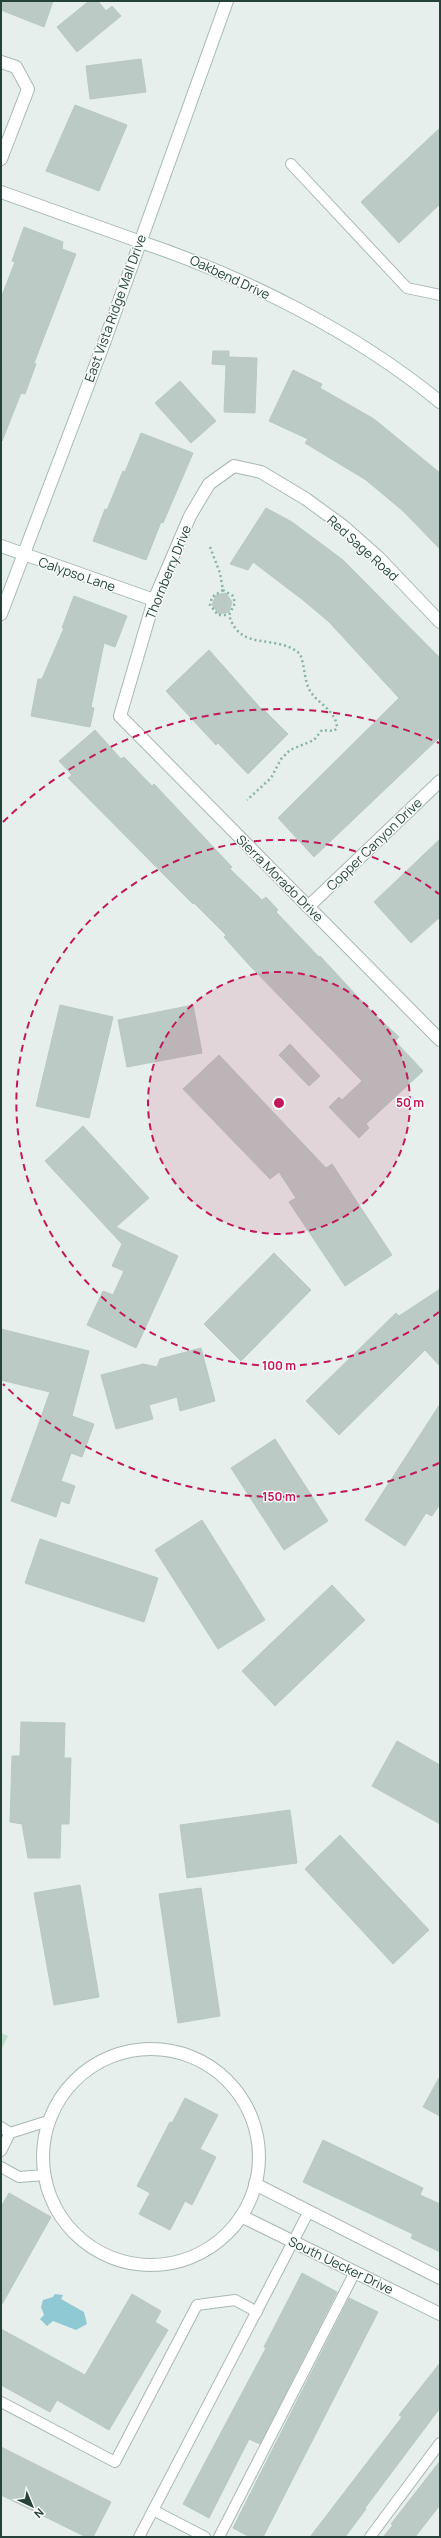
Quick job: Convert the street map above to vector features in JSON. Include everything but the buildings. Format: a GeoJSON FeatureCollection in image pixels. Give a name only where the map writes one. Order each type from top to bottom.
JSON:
{"type":"FeatureCollection","features":[{"type":"Feature","properties":{"kind":"street","name":"East Vista Ridge Mall Drive"},"geometry":{"type":"LineString","coordinates":[[1,614],[22,555],[104,342],[138,242],[227,1]]}},
{"type":"Feature","properties":{"kind":"street"},"geometry":{"type":"LineString","coordinates":[[1,62],[16,68],[28,89],[1,159]]}},
{"type":"Feature","properties":{"kind":"street","name":"Oakbend Drive"},"geometry":{"type":"LineString","coordinates":[[1,192],[138,242],[191,259],[255,287],[350,339],[410,377],[440,402]]}},
{"type":"Feature","properties":{"kind":"street","name":"Thornberry Drive"},"geometry":{"type":"LineString","coordinates":[[120,716],[154,600],[190,516],[208,484],[234,466]]}},
{"type":"Feature","properties":{"kind":"street","name":"Red Sage Road"},"geometry":{"type":"LineString","coordinates":[[234,466],[261,472],[306,500],[343,526],[379,558],[440,622]]}},
{"type":"Feature","properties":{"kind":"street","name":"Calypso Lane"},"geometry":{"type":"LineString","coordinates":[[1,546],[22,555],[154,600]]}},
{"type":"Feature","properties":{"kind":"street","name":"Sierra Morado Drive"},"geometry":{"type":"LineString","coordinates":[[120,716],[440,1040]]}},
{"type":"Feature","properties":{"kind":"street","name":"Copper Canyon Drive"},"geometry":{"type":"LineString","coordinates":[[308,907],[440,781]]}},
{"type":"Feature","properties":{"kind":"street"},"geometry":{"type":"LineString","coordinates":[[143,2049],[174,2051],[203,2061],[228,2080],[246,2105],[257,2134],[259,2165],[255,2184],[242,2216],[218,2242],[191,2258],[161,2265],[130,2264],[100,2254],[75,2236],[56,2211],[44,2175],[42,2151],[48,2121],[63,2093],[85,2071],[112,2055],[143,2049]]}},
{"type":"Feature","properties":{"kind":"street"},"geometry":{"type":"LineString","coordinates":[[255,2184],[440,2278]]}},
{"type":"Feature","properties":{"kind":"street","name":"South Uecker Drive"},"geometry":{"type":"LineString","coordinates":[[242,2216],[440,2314]]}},
{"type":"Feature","properties":{"kind":"lane"},"geometry":{"type":"LineString","coordinates":[[291,164],[407,288],[440,295]]}},
{"type":"Feature","properties":{"kind":"lane"},"geometry":{"type":"LineString","coordinates":[[1,2151],[10,2133],[48,2121]]}},
{"type":"Feature","properties":{"kind":"lane"},"geometry":{"type":"LineString","coordinates":[[1,2127],[10,2133]]}},
{"type":"Feature","properties":{"kind":"lane"},"geometry":{"type":"LineString","coordinates":[[1,2167],[19,2177],[44,2175]]}},
{"type":"Feature","properties":{"kind":"lane"},"geometry":{"type":"LineString","coordinates":[[139,2537],[309,2211]]}},
{"type":"Feature","properties":{"kind":"lane"},"geometry":{"type":"LineString","coordinates":[[219,2537],[355,2272]]}},
{"type":"Feature","properties":{"kind":"lane"},"geometry":{"type":"LineString","coordinates":[[1,2402],[115,2462],[197,2305],[235,2300],[257,2312]]}},
{"type":"Feature","properties":{"kind":"lane"},"geometry":{"type":"LineString","coordinates":[[370,2537],[440,2443]]}},
{"type":"Feature","properties":{"kind":"lane"},"geometry":{"type":"LineString","coordinates":[[153,2510],[205,2537]]}},
{"type":"Feature","properties":{"kind":"path"},"geometry":{"type":"LineString","coordinates":[[210,547],[220,573],[223,590],[233,596],[235,603],[228,615],[231,624],[239,634],[250,639],[288,647],[300,654],[309,688],[314,697],[327,708],[337,722],[337,728],[334,731],[322,730],[314,740],[290,750],[281,759],[271,778],[247,800]]}},
{"type":"Feature","properties":{"kind":"path"},"geometry":{"type":"LineString","coordinates":[[223,590],[212,597],[210,605],[218,615],[228,615]]}},
{"type":"Feature","properties":{"kind":"green space"},"geometry":{"type":"Polygon","coordinates":[[[1,2033],[8,2036],[1,2050],[1,2033]]]}},
{"type":"Feature","properties":{"kind":"water"},"geometry":{"type":"Polygon","coordinates":[[[55,2294],[63,2295],[61,2299],[84,2312],[87,2324],[76,2330],[53,2321],[47,2326],[40,2319],[44,2315],[41,2307],[43,2300],[53,2297],[55,2294]]]}}]}
